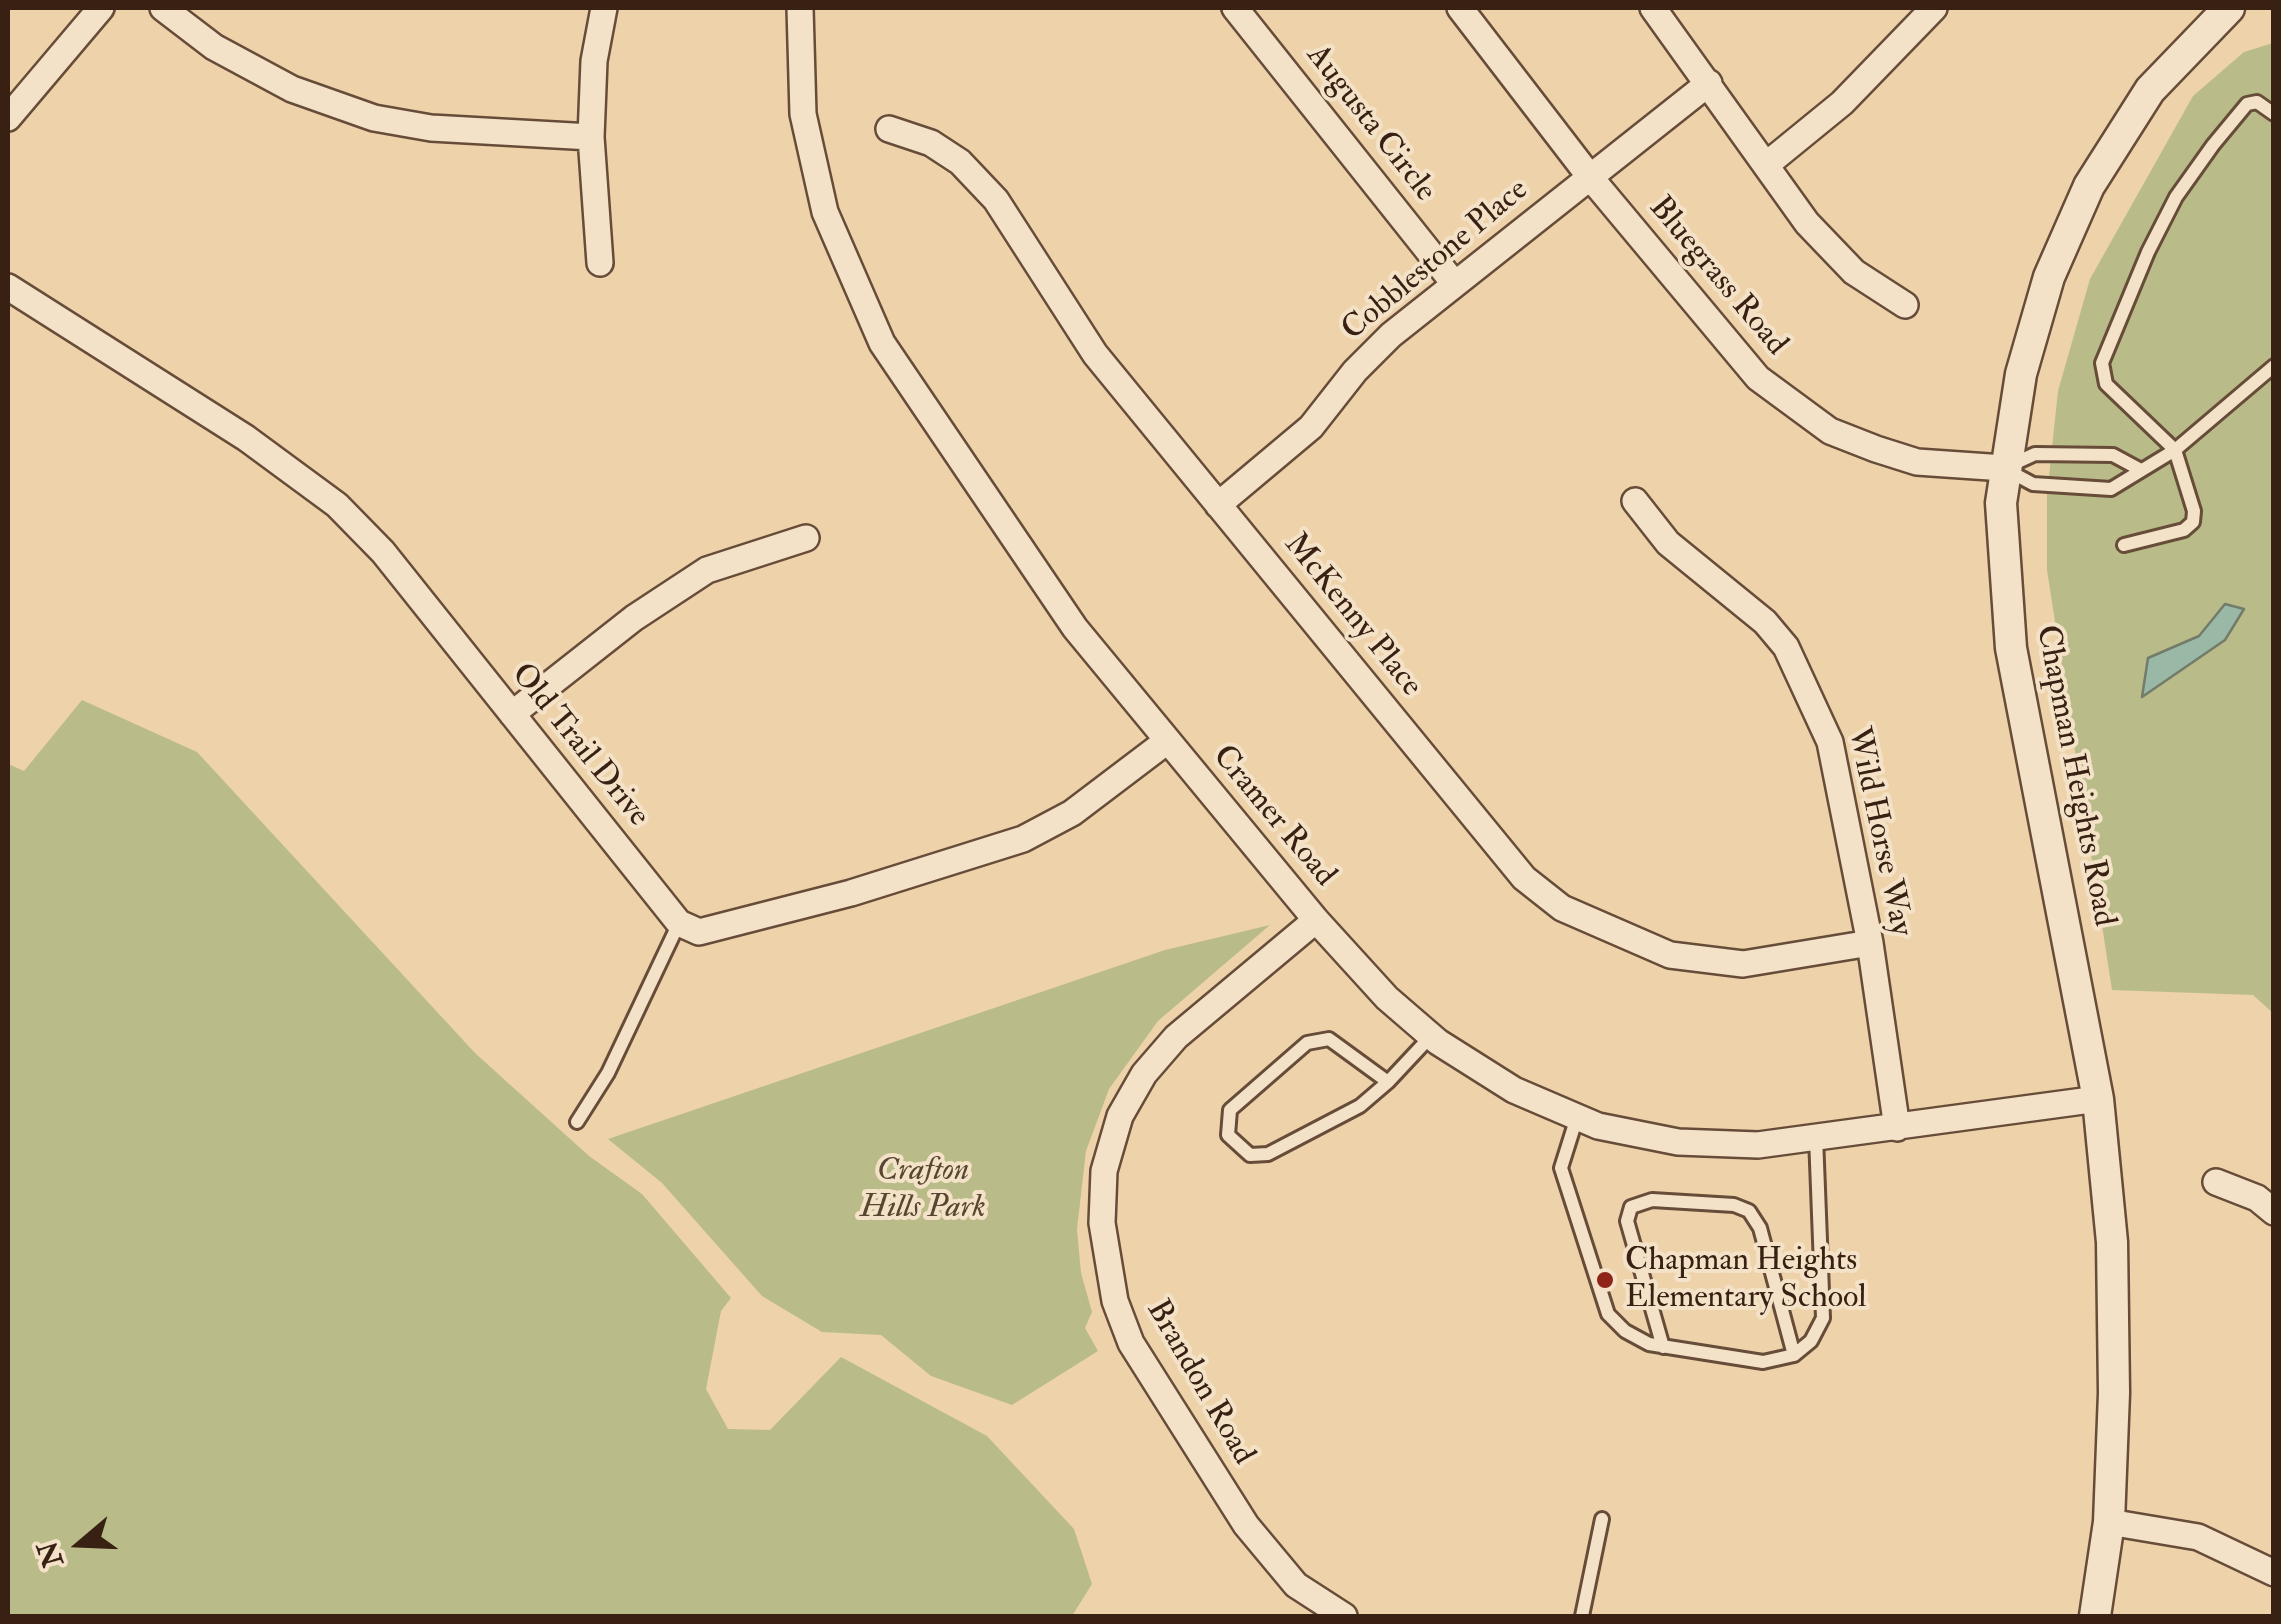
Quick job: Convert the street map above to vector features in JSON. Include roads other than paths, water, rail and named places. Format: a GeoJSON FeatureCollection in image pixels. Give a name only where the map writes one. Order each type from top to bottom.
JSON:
{"type":"FeatureCollection","features":[{"type":"Feature","properties":{"kind":"street"},"geometry":{"type":"LineString","coordinates":[[8,118],[100,8]]}},
{"type":"Feature","properties":{"kind":"street"},"geometry":{"type":"LineString","coordinates":[[163,8],[214,46],[292,89],[374,118],[430,128],[591,136]]}},
{"type":"Feature","properties":{"kind":"street"},"geometry":{"type":"LineString","coordinates":[[600,263],[591,136],[594,61],[604,8]]}},
{"type":"Feature","properties":{"kind":"street","name":"Cramer Road"},"geometry":{"type":"LineString","coordinates":[[800,8],[803,114],[825,212],[882,344],[1075,628],[1316,920],[1387,998],[1431,1036],[1514,1090],[1576,1117],[1598,1126],[1678,1142],[1758,1145],[2098,1099]]}},
{"type":"Feature","properties":{"kind":"street","name":"Augusta Circle"},"geometry":{"type":"LineString","coordinates":[[1236,8],[1454,282]]}},
{"type":"Feature","properties":{"kind":"street","name":"Bluegrass Road"},"geometry":{"type":"LineString","coordinates":[[1460,8],[1590,177],[1732,350],[1794,408],[1830,431],[1917,462],[2004,468]]}},
{"type":"Feature","properties":{"kind":"street"},"geometry":{"type":"LineString","coordinates":[[1653,8],[1807,223],[1854,272],[1906,306]]}},
{"type":"Feature","properties":{"kind":"street"},"geometry":{"type":"LineString","coordinates":[[1766,165],[1842,102],[1934,8]]}},
{"type":"Feature","properties":{"kind":"street","name":"Chapman Heights Road"},"geometry":{"type":"LineString","coordinates":[[2095,1616],[2109,1522],[2114,1392],[2112,1242],[2098,1099],[2011,648],[2002,524],[2004,468],[2021,374],[2049,277],[2090,186],[2150,90],[2229,8]]}},
{"type":"Feature","properties":{"kind":"street","name":"Cobblestone Place"},"geometry":{"type":"LineString","coordinates":[[1218,504],[1311,427],[1355,371],[1454,282],[1709,84]]}},
{"type":"Feature","properties":{"kind":"street","name":"McKenny Place"},"geometry":{"type":"LineString","coordinates":[[889,129],[931,142],[960,162],[996,200],[1095,354],[1524,878],[1562,908],[1670,956],[1743,964],[1870,943]]}},
{"type":"Feature","properties":{"kind":"street","name":"Old Trail Drive"},"geometry":{"type":"LineString","coordinates":[[8,287],[246,438],[337,505],[383,552],[680,924]]}},
{"type":"Feature","properties":{"kind":"street","name":"Wild Horse Way"},"geometry":{"type":"LineString","coordinates":[[1634,502],[1668,544],[1765,622],[1804,678],[1830,742],[1870,943],[1897,1128]]}},
{"type":"Feature","properties":{"kind":"street"},"geometry":{"type":"LineString","coordinates":[[512,714],[634,618],[707,570],[806,538]]}},
{"type":"Feature","properties":{"kind":"street"},"geometry":{"type":"LineString","coordinates":[[680,924],[699,932],[717,928],[1023,839],[1072,814],[1167,742]]}},
{"type":"Feature","properties":{"kind":"street","name":"Brandon Road"},"geometry":{"type":"LineString","coordinates":[[1316,920],[1176,1037],[1144,1074],[1120,1116],[1104,1171],[1102,1223],[1115,1301],[1131,1343],[1246,1526],[1296,1585],[1344,1616]]}},
{"type":"Feature","properties":{"kind":"street"},"geometry":{"type":"LineString","coordinates":[[2216,1182],[2257,1198],[2274,1212]]}},
{"type":"Feature","properties":{"kind":"street"},"geometry":{"type":"LineString","coordinates":[[2109,1522],[2198,1537],[2274,1573]]}},
{"type":"Feature","properties":{"kind":"lane"},"geometry":{"type":"LineString","coordinates":[[2124,544],[2184,530],[2193,522],[2194,511],[2175,450],[2106,384],[2102,363],[2148,252],[2194,171],[2247,104],[2256,102],[2274,114]]}},
{"type":"Feature","properties":{"kind":"lane"},"geometry":{"type":"LineString","coordinates":[[2004,468],[2034,484],[2111,489],[2124,484],[2139,468],[2175,450],[2274,366]]}},
{"type":"Feature","properties":{"kind":"lane"},"geometry":{"type":"LineString","coordinates":[[2004,468],[2035,454],[2114,455],[2139,468]]}},
{"type":"Feature","properties":{"kind":"lane"},"geometry":{"type":"LineString","coordinates":[[577,1122],[608,1073],[680,924]]}},
{"type":"Feature","properties":{"kind":"lane"},"geometry":{"type":"LineString","coordinates":[[1388,1082],[1329,1039],[1308,1043],[1230,1110],[1228,1135],[1250,1155],[1268,1154],[1360,1106],[1388,1082],[1431,1036]]}},
{"type":"Feature","properties":{"kind":"lane"},"geometry":{"type":"LineString","coordinates":[[1576,1117],[1561,1168],[1608,1314],[1624,1331],[1664,1347],[1763,1362],[1794,1355],[1811,1341],[1823,1318],[1816,1137]]}},
{"type":"Feature","properties":{"kind":"lane"},"geometry":{"type":"LineString","coordinates":[[1664,1347],[1626,1221],[1631,1207],[1652,1200],[1734,1205],[1749,1212],[1760,1228],[1794,1355]]}},
{"type":"Feature","properties":{"kind":"lane"},"geometry":{"type":"LineString","coordinates":[[1582,1616],[1602,1519]]}},
{"type":"Feature","properties":{"kind":"place","name":"Chapman Heights Elementary School"},"geometry":{"type":"Point","coordinates":[1605,1280]}},
{"type":"Feature","properties":{"kind":"park label","name":"Crafton Hills Park"},"geometry":{"type":"Point","coordinates":[923,1190]}}]}
